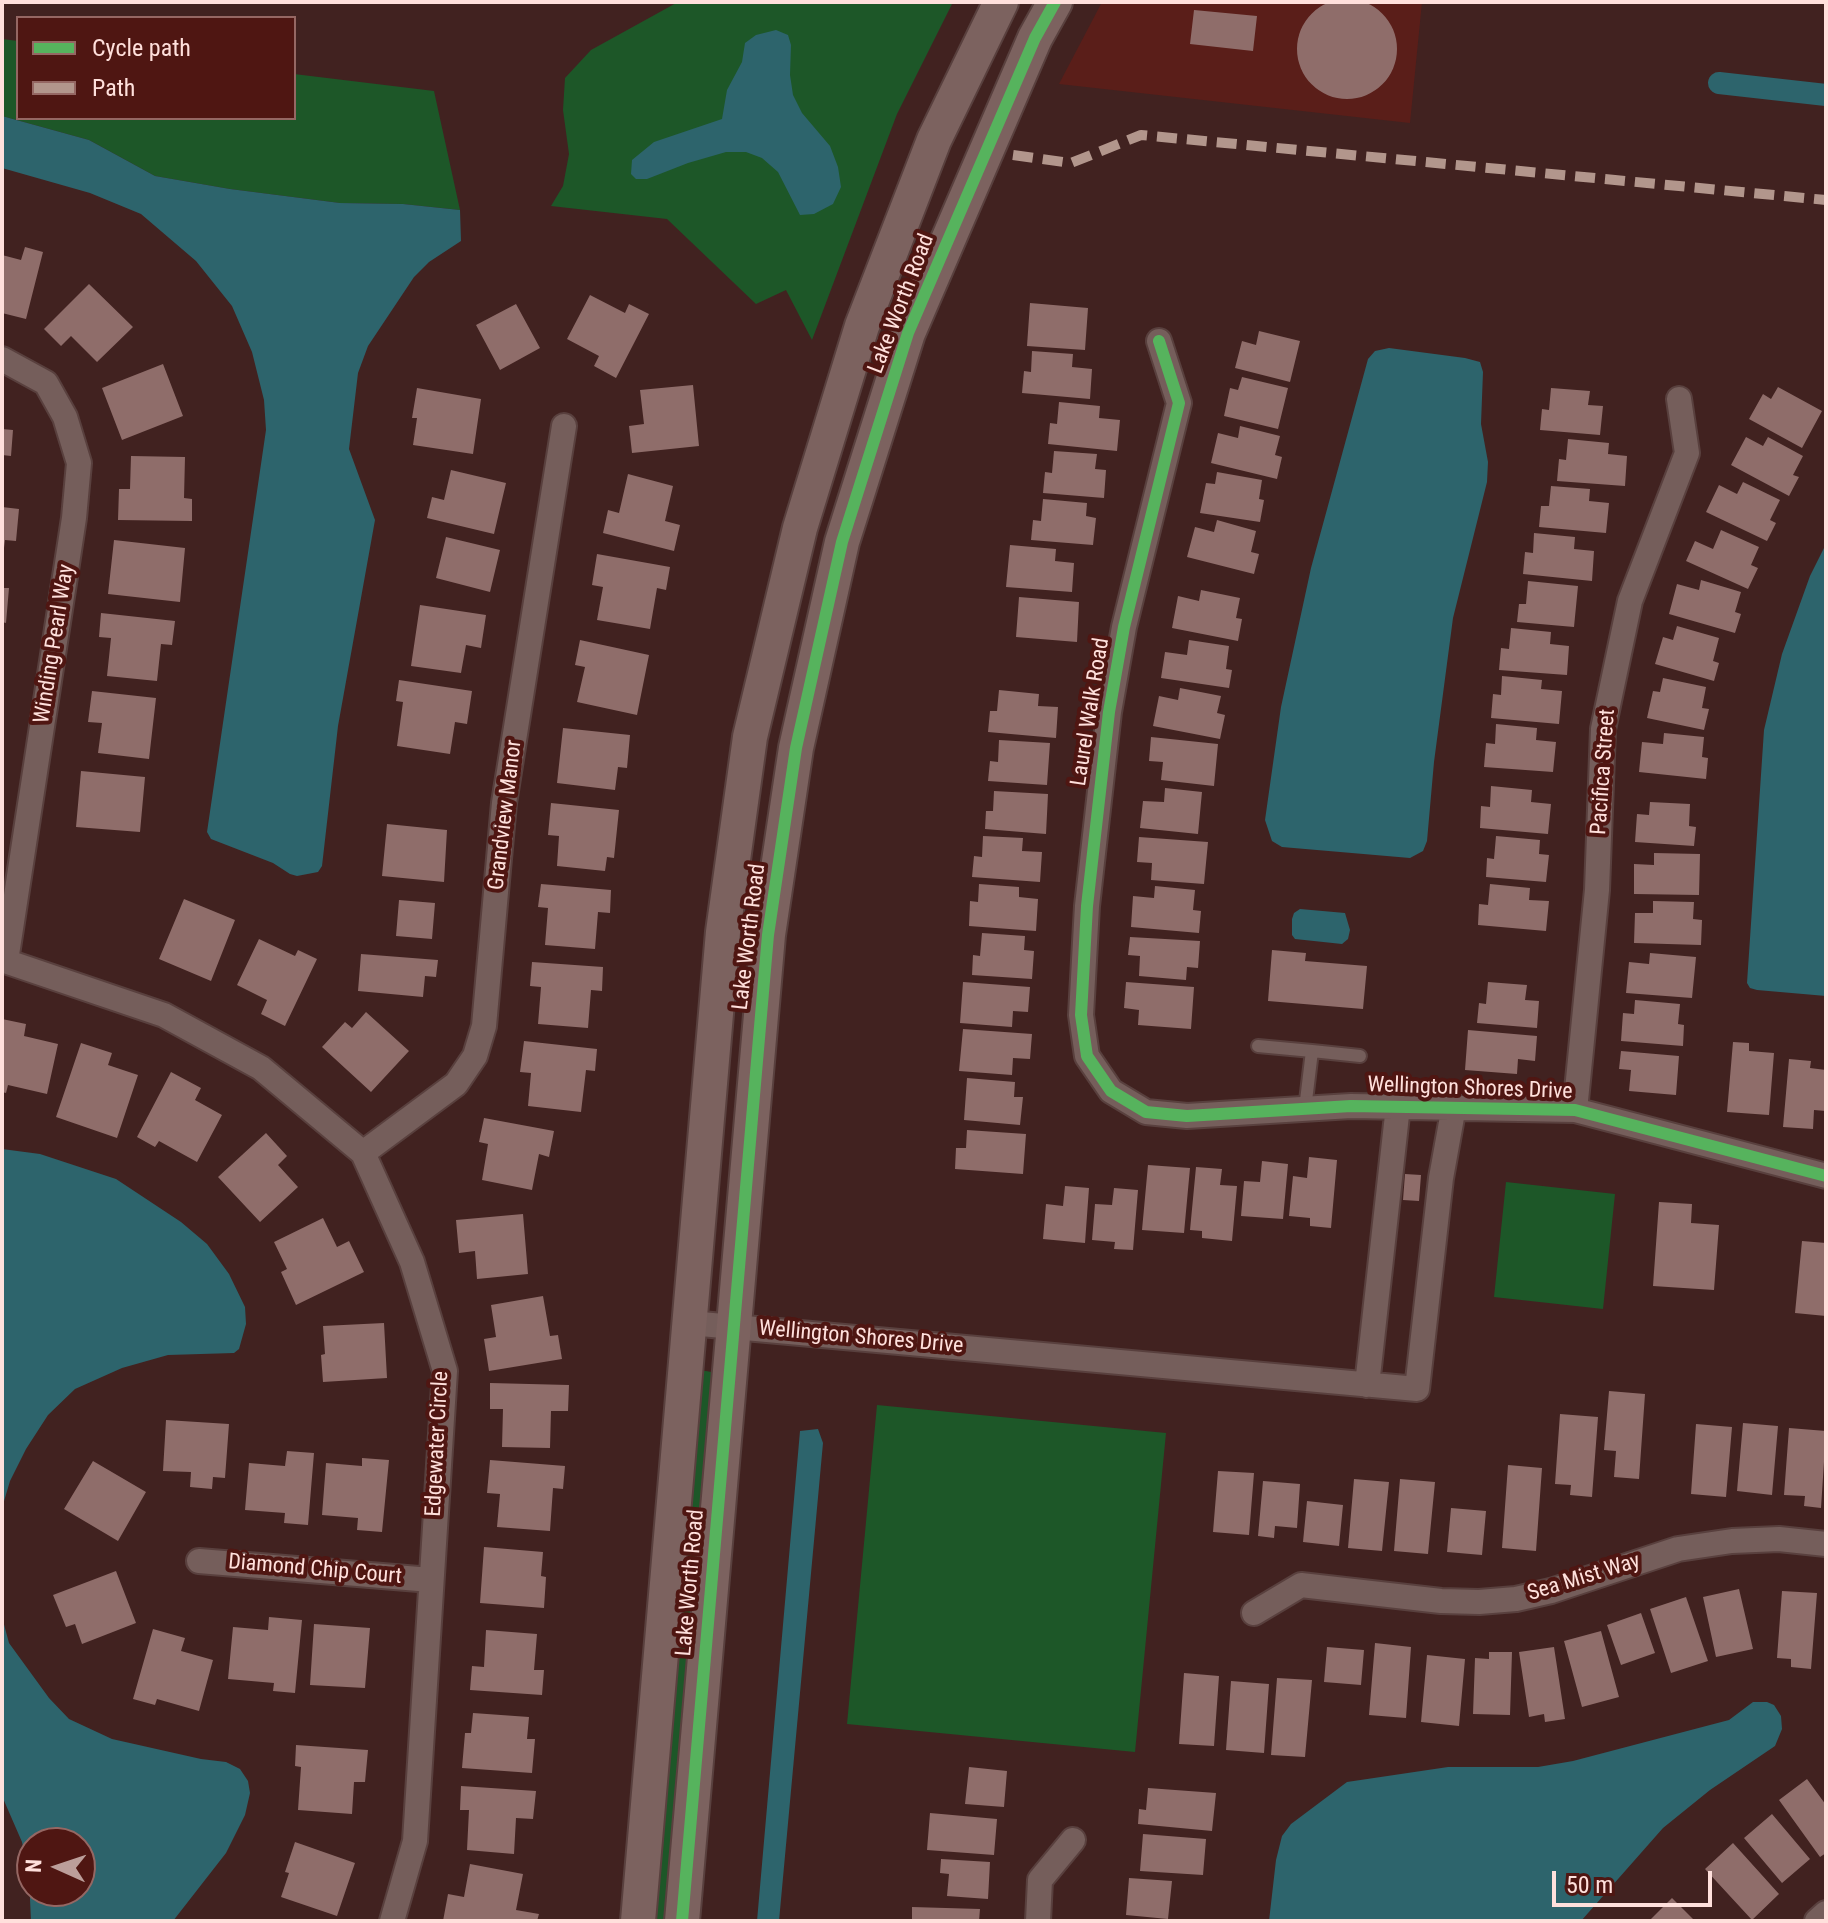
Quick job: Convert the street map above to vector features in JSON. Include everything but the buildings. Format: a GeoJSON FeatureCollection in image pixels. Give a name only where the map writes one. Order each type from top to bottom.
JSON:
{"type":"FeatureCollection","features":[{"type":"Feature","properties":{"kind":"street","name":"Lake Worth Road"},"geometry":{"type":"LineString","coordinates":[[638,1921],[723,932],[750,737],[800,528],[862,326],[934,140],[1001,2]]}},
{"type":"Feature","properties":{"kind":"street","name":"Lake Worth Road"},"geometry":{"type":"LineString","coordinates":[[682,1921],[768,935],[796,748],[842,542],[908,333],[1035,38],[1055,2]]}},
{"type":"Feature","properties":{"kind":"street","name":"Laurel Walk Road"},"geometry":{"type":"LineString","coordinates":[[1111,1091],[1087,1056],[1081,1015],[1087,906],[1109,712],[1122,641],[1179,403],[1159,341]]}},
{"type":"Feature","properties":{"kind":"street","name":"Winding Pearl Way"},"geometry":{"type":"LineString","coordinates":[[2,359],[46,383],[65,417],[79,463],[74,518],[4,960]]}},
{"type":"Feature","properties":{"kind":"street","name":"Pacifica Street"},"geometry":{"type":"LineString","coordinates":[[1575,1110],[1597,890],[1603,729],[1630,601],[1687,453],[1679,399]]}},
{"type":"Feature","properties":{"kind":"street","name":"Grandview Manor"},"geometry":{"type":"LineString","coordinates":[[363,1153],[456,1084],[475,1056],[484,1026],[504,803],[564,426]]}},
{"type":"Feature","properties":{"kind":"street","name":"Edgewater Circle"},"geometry":{"type":"LineString","coordinates":[[4,960],[164,1015],[261,1068],[363,1153],[412,1262],[445,1371],[415,1841],[392,1921]]}},
{"type":"Feature","properties":{"kind":"street","name":"Wellington Shores Drive"},"geometry":{"type":"LineString","coordinates":[[1111,1091],[1146,1112],[1187,1116],[1398,1106],[1575,1110],[1826,1176]]}},
{"type":"Feature","properties":{"kind":"street","name":"Wellington Shores Drive"},"geometry":{"type":"LineString","coordinates":[[1367,1385],[1398,1106]]}},
{"type":"Feature","properties":{"kind":"street","name":"Wellington Shores Drive"},"geometry":{"type":"LineString","coordinates":[[690,1323],[1417,1389],[1441,1178],[1454,1106]]}},
{"type":"Feature","properties":{"kind":"street","name":"Sea Mist Way"},"geometry":{"type":"LineString","coordinates":[[1254,1613],[1301,1585],[1479,1602],[1516,1599],[1551,1591],[1678,1549],[1732,1541],[1779,1539],[1826,1544]]}},
{"type":"Feature","properties":{"kind":"street","name":"Diamond Chip Court"},"geometry":{"type":"LineString","coordinates":[[199,1561],[431,1580]]}},
{"type":"Feature","properties":{"kind":"street"},"geometry":{"type":"LineString","coordinates":[[1038,1921],[1040,1880],[1073,1840]]}},
{"type":"Feature","properties":{"kind":"street"},"geometry":{"type":"LineString","coordinates":[[1817,1921],[1826,1913]]}},
{"type":"Feature","properties":{"kind":"lane"},"geometry":{"type":"LineString","coordinates":[[1258,1046],[1360,1056]]}},
{"type":"Feature","properties":{"kind":"lane"},"geometry":{"type":"LineString","coordinates":[[1305,1109],[1312,1051]]}},
{"type":"Feature","properties":{"kind":"shaded area"},"geometry":{"type":"Polygon","coordinates":[[[1102,2],[1422,2],[1410,123],[1059,84],[1102,2]]]}},
{"type":"Feature","properties":{"kind":"green space"},"geometry":{"type":"Polygon","coordinates":[[[678,2],[953,2],[897,114],[812,340],[786,290],[756,304],[667,219],[551,206],[563,186],[569,154],[563,110],[565,78],[591,50],[678,2]]]}},
{"type":"Feature","properties":{"kind":"green space"},"geometry":{"type":"Polygon","coordinates":[[[2,39],[16,41],[16,120],[2,116],[2,39]]]}},
{"type":"Feature","properties":{"kind":"green space"},"geometry":{"type":"Polygon","coordinates":[[[296,74],[434,91],[460,210],[403,204],[340,203],[155,176],[89,140],[16,120],[296,120],[296,74]]]}},
{"type":"Feature","properties":{"kind":"green space"},"geometry":{"type":"Polygon","coordinates":[[[1506,1182],[1615,1194],[1603,1309],[1494,1297],[1506,1182]]]}},
{"type":"Feature","properties":{"kind":"green space"},"geometry":{"type":"Polygon","coordinates":[[[700,1370],[717,1373],[667,1921],[657,1921],[654,1909],[700,1370]]]}},
{"type":"Feature","properties":{"kind":"green space"},"geometry":{"type":"Polygon","coordinates":[[[877,1405],[1166,1433],[1135,1752],[847,1724],[877,1405]]]}},
{"type":"Feature","properties":{"kind":"water"},"geometry":{"type":"Polygon","coordinates":[[[776,30],[788,35],[791,45],[793,95],[802,113],[830,146],[838,167],[841,187],[833,204],[814,214],[800,215],[778,172],[762,158],[746,152],[726,152],[647,179],[636,179],[631,174],[632,160],[654,142],[722,119],[727,90],[742,62],[745,43],[756,35],[776,30]]]}},
{"type":"Feature","properties":{"kind":"water"},"geometry":{"type":"Polygon","coordinates":[[[2,116],[89,140],[155,176],[340,203],[403,204],[460,210],[461,241],[429,262],[414,277],[368,346],[358,373],[349,449],[375,520],[338,726],[322,866],[318,872],[297,876],[290,874],[273,863],[211,839],[207,832],[266,430],[264,400],[252,352],[232,306],[196,261],[141,214],[90,193],[2,168],[2,116]]]}},
{"type":"Feature","properties":{"kind":"water"},"geometry":{"type":"Polygon","coordinates":[[[1389,348],[1480,362],[1483,372],[1481,424],[1488,462],[1487,482],[1453,618],[1427,841],[1423,851],[1410,858],[1282,847],[1272,841],[1265,820],[1281,707],[1311,568],[1368,359],[1375,351],[1389,348]]]}},
{"type":"Feature","properties":{"kind":"water"},"geometry":{"type":"Polygon","coordinates":[[[1826,544],[1826,996],[1757,990],[1747,983],[1764,730],[1782,654],[1810,576],[1826,544]]]}},
{"type":"Feature","properties":{"kind":"water"},"geometry":{"type":"Polygon","coordinates":[[[1300,909],[1345,913],[1350,930],[1348,939],[1342,944],[1295,939],[1292,919],[1300,909]]]}},
{"type":"Feature","properties":{"kind":"water"},"geometry":{"type":"Polygon","coordinates":[[[2,1149],[40,1154],[116,1179],[181,1222],[207,1244],[229,1274],[245,1307],[246,1324],[239,1349],[234,1353],[168,1355],[122,1368],[75,1389],[48,1415],[26,1449],[10,1481],[2,1508],[2,1149]]]}},
{"type":"Feature","properties":{"kind":"water"},"geometry":{"type":"Polygon","coordinates":[[[818,1429],[823,1443],[779,1921],[757,1921],[800,1431],[818,1429]]]}},
{"type":"Feature","properties":{"kind":"water"},"geometry":{"type":"Polygon","coordinates":[[[2,1617],[9,1643],[49,1698],[69,1719],[112,1739],[226,1762],[240,1769],[248,1781],[250,1793],[245,1815],[226,1853],[173,1921],[31,1921],[30,1907],[96,1907],[96,1827],[16,1828],[2,1796],[2,1617]]]}},
{"type":"Feature","properties":{"kind":"water"},"geometry":{"type":"Polygon","coordinates":[[[1753,1702],[1774,1705],[1781,1716],[1782,1729],[1775,1746],[1710,1790],[1663,1828],[1581,1921],[1269,1921],[1282,1836],[1291,1824],[1347,1782],[1448,1767],[1538,1767],[1573,1761],[1729,1720],[1753,1702]]]}},
{"type":"Feature","properties":{"kind":"waterway"},"geometry":{"type":"LineString","coordinates":[[1719,83],[1826,95]]}},
{"type":"Feature","properties":{"kind":"marked path"},"geometry":{"type":"LineString","coordinates":[[1013,155],[1071,163],[1141,135],[1826,200]]}},
{"type":"Feature","properties":{"kind":"cycle path"},"geometry":{"type":"LineString","coordinates":[[682,1921],[768,935],[796,748],[842,542],[908,333],[1035,38],[1055,2]]}},
{"type":"Feature","properties":{"kind":"cycle path"},"geometry":{"type":"LineString","coordinates":[[1159,341],[1179,403],[1124,627],[1109,712],[1087,906],[1081,1015],[1087,1056],[1111,1091],[1146,1112],[1187,1116],[1351,1106],[1575,1110],[1826,1176]]}}]}
